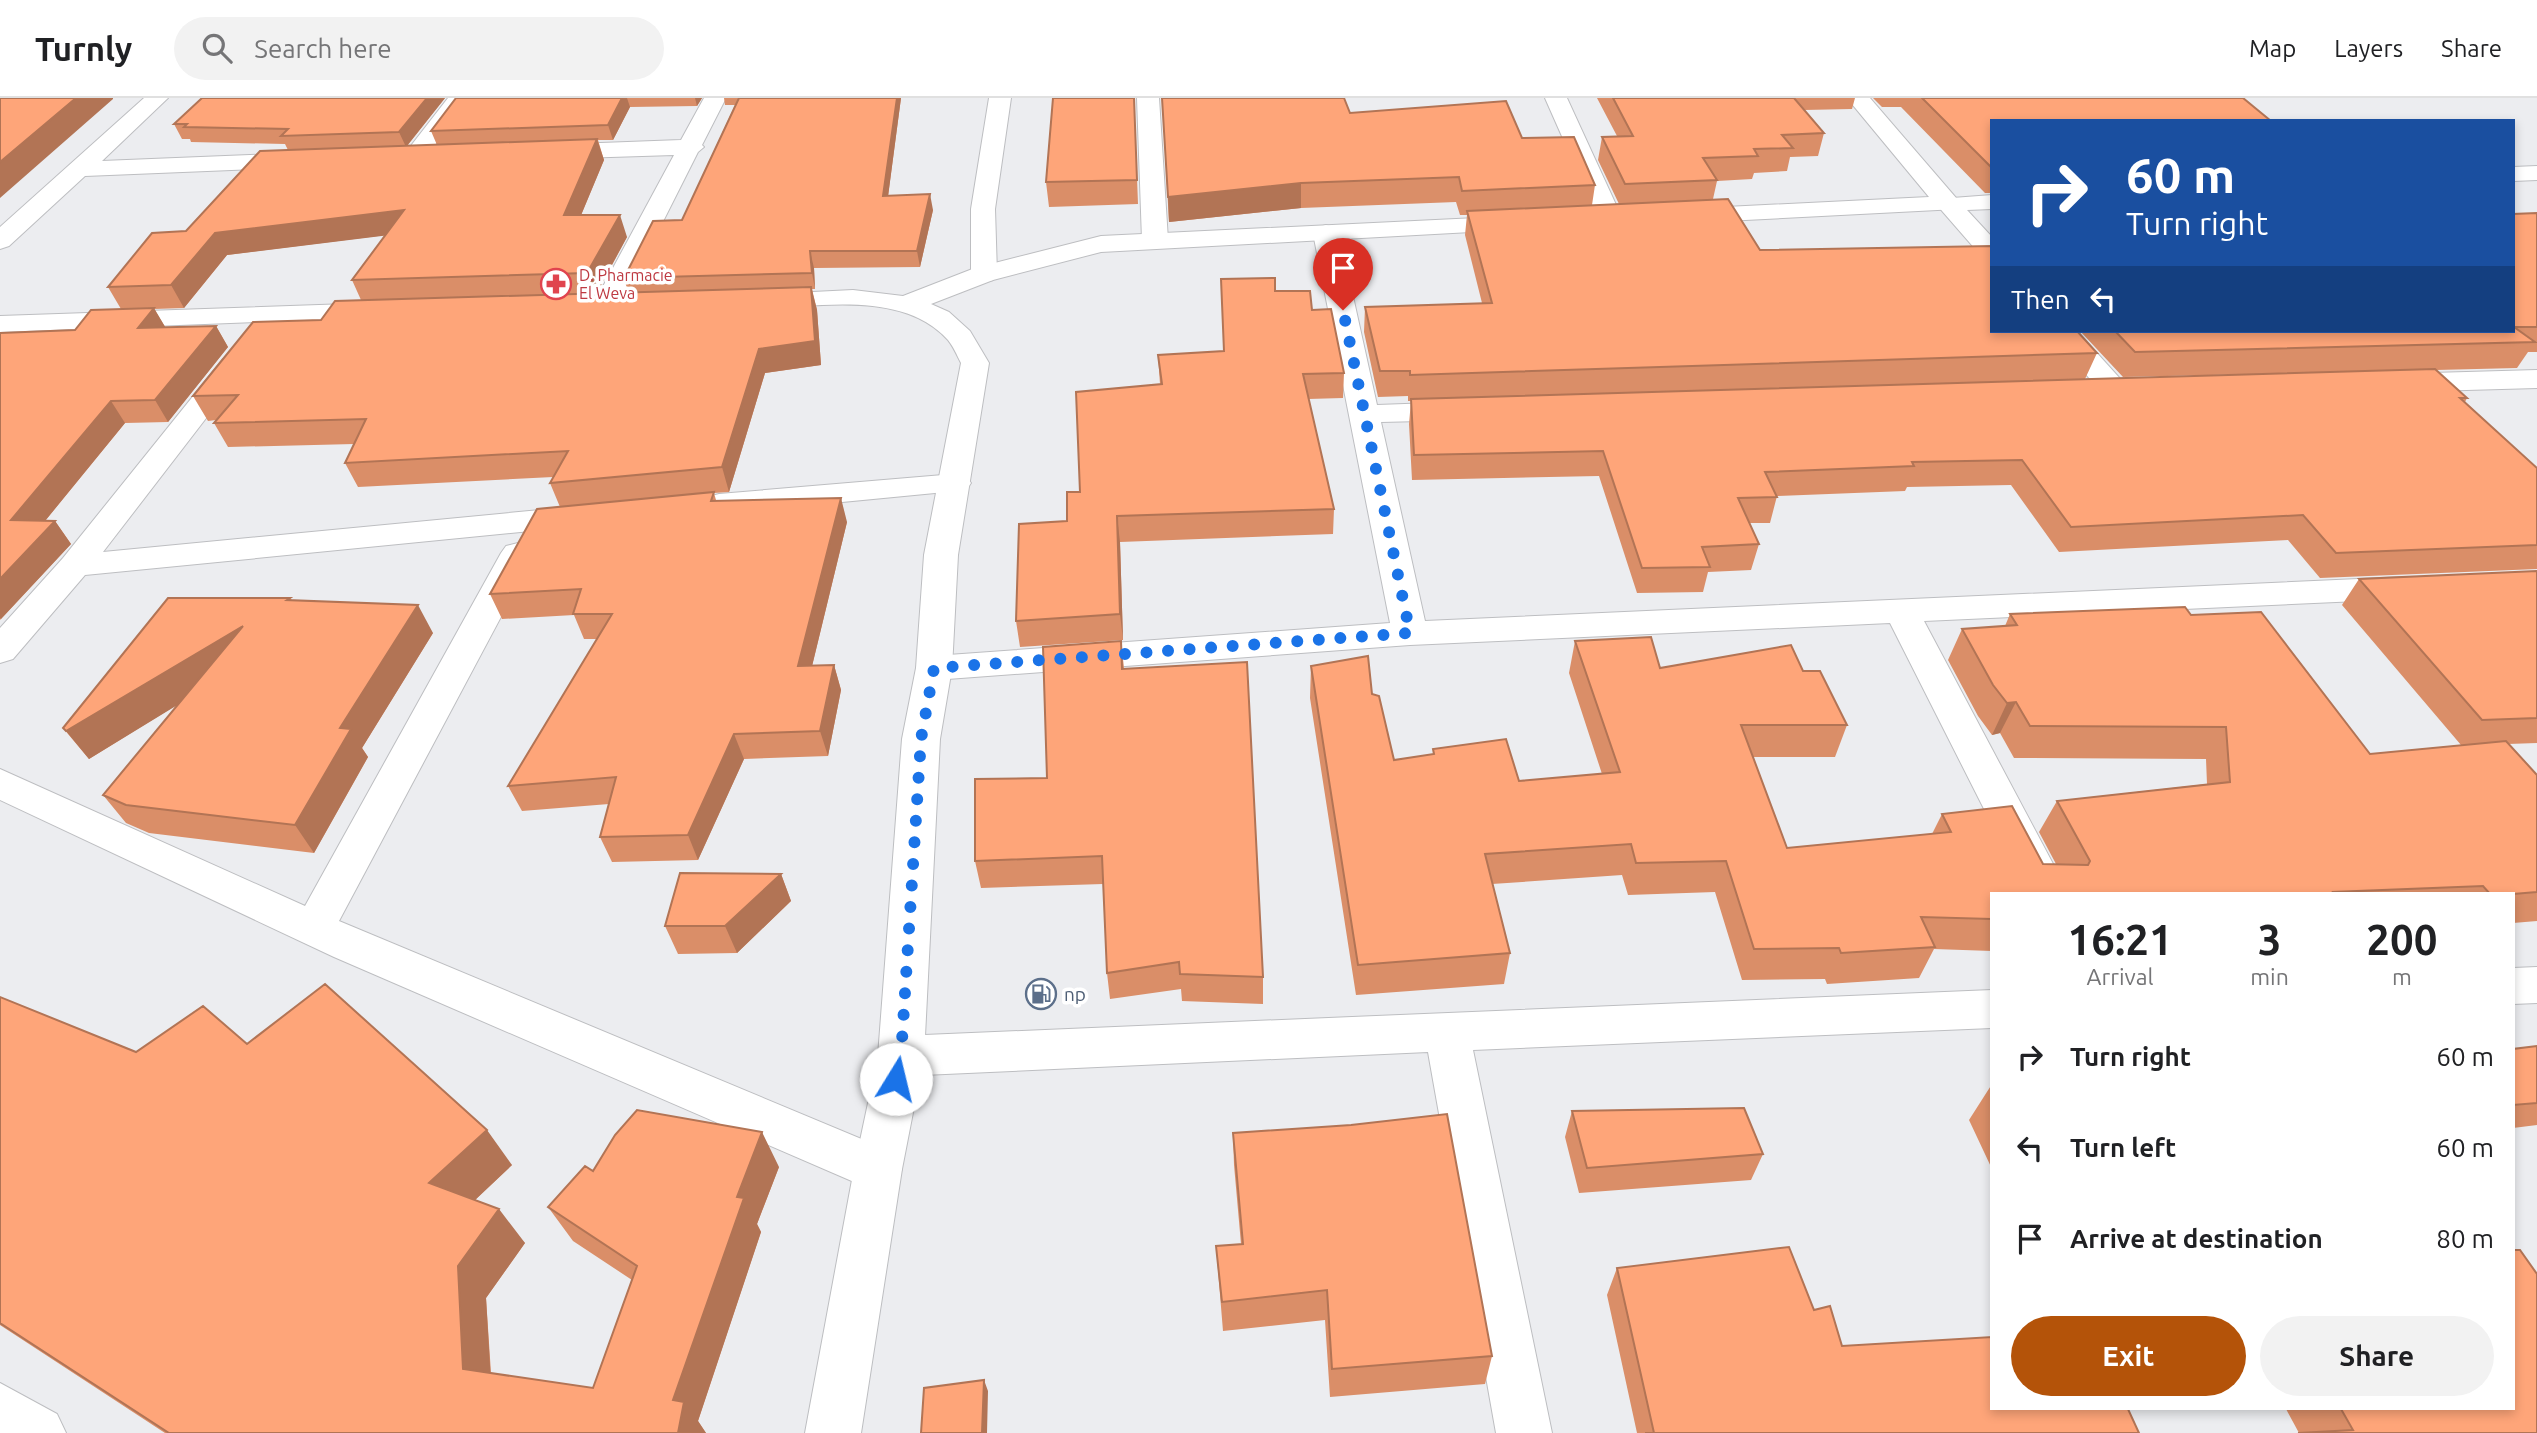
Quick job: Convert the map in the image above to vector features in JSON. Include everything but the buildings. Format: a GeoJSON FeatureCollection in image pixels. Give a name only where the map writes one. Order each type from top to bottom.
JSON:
{"type":"FeatureCollection","features":[{"type":"Feature","properties":{"kind":"street"},"geometry":{"type":"LineString","coordinates":[[0,241],[158,98]]}},
{"type":"Feature","properties":{"kind":"street"},"geometry":{"type":"LineString","coordinates":[[415,156],[459,98]]}},
{"type":"Feature","properties":{"kind":"street"},"geometry":{"type":"LineString","coordinates":[[607,305],[692,147],[715,98]]}},
{"type":"Feature","properties":{"kind":"street"},"geometry":{"type":"LineString","coordinates":[[984,274],[983,209],[1000,98],[1011,98]]}},
{"type":"Feature","properties":{"kind":"street"},"geometry":{"type":"LineString","coordinates":[[1148,98],[1155,240]]}},
{"type":"Feature","properties":{"kind":"street"},"geometry":{"type":"LineString","coordinates":[[1556,98],[1611,220]]}},
{"type":"Feature","properties":{"kind":"street"},"geometry":{"type":"LineString","coordinates":[[1858,98],[1990,251]]}},
{"type":"Feature","properties":{"kind":"street"},"geometry":{"type":"LineString","coordinates":[[526,152],[692,147]]}},
{"type":"Feature","properties":{"kind":"street"},"geometry":{"type":"LineString","coordinates":[[389,157],[443,155]]}},
{"type":"Feature","properties":{"kind":"street"},"geometry":{"type":"LineString","coordinates":[[79,169],[324,160]]}},
{"type":"Feature","properties":{"kind":"street"},"geometry":{"type":"LineString","coordinates":[[2515,174],[2537,173]]}},
{"type":"Feature","properties":{"kind":"street"},"geometry":{"type":"LineString","coordinates":[[1665,217],[1990,202]]}},
{"type":"Feature","properties":{"kind":"street"},"geometry":{"type":"LineString","coordinates":[[1583,221],[1637,219]]}},
{"type":"Feature","properties":{"kind":"street"},"geometry":{"type":"LineString","coordinates":[[907,304],[984,274],[1101,244],[1543,223]]}},
{"type":"Feature","properties":{"kind":"street"},"geometry":{"type":"LineString","coordinates":[[1326,233],[1410,633]]}},
{"type":"Feature","properties":{"kind":"street"},"geometry":{"type":"LineString","coordinates":[[733,302],[867,298],[907,304],[934,314],[955,327],[969,344],[975,363],[941,555],[934,668],[921,739],[901,1056],[878,1169],[834,1433]]}},
{"type":"Feature","properties":{"kind":"street"},"geometry":{"type":"LineString","coordinates":[[580,306],[635,304]]}},
{"type":"Feature","properties":{"kind":"street"},"geometry":{"type":"LineString","coordinates":[[0,324],[404,310]]}},
{"type":"Feature","properties":{"kind":"street"},"geometry":{"type":"LineString","coordinates":[[0,651],[75,565],[273,314]]}},
{"type":"Feature","properties":{"kind":"street"},"geometry":{"type":"LineString","coordinates":[[2064,333],[2128,388],[2072,390]]}},
{"type":"Feature","properties":{"kind":"street"},"geometry":{"type":"LineString","coordinates":[[2372,383],[2532,384]]}},
{"type":"Feature","properties":{"kind":"street"},"geometry":{"type":"LineString","coordinates":[[1365,414],[1488,410]]}},
{"type":"Feature","properties":{"kind":"street"},"geometry":{"type":"LineString","coordinates":[[685,507],[955,483]]}},
{"type":"Feature","properties":{"kind":"street"},"geometry":{"type":"LineString","coordinates":[[75,565],[617,513]]}},
{"type":"Feature","properties":{"kind":"street"},"geometry":{"type":"LineString","coordinates":[[314,929],[536,520]]}},
{"type":"Feature","properties":{"kind":"street"},"geometry":{"type":"LineString","coordinates":[[934,668],[1410,633],[2440,586]]}},
{"type":"Feature","properties":{"kind":"street"},"geometry":{"type":"LineString","coordinates":[[1900,609],[2047,892]]}},
{"type":"Feature","properties":{"kind":"street"},"geometry":{"type":"LineString","coordinates":[[0,783],[314,929],[878,1169]]}},
{"type":"Feature","properties":{"kind":"street"},"geometry":{"type":"LineString","coordinates":[[2515,986],[2537,985]]}},
{"type":"Feature","properties":{"kind":"street"},"geometry":{"type":"LineString","coordinates":[[901,1056],[1990,1009]]}},
{"type":"Feature","properties":{"kind":"street"},"geometry":{"type":"LineString","coordinates":[[1447,1032],[1524,1433]]}},
{"type":"Feature","properties":{"kind":"street"},"geometry":{"type":"LineString","coordinates":[[0,1410],[38,1433]]}},
{"type":"Feature","properties":{"kind":"place","name":"D. Pharmacie El Weva"},"geometry":{"type":"Point","coordinates":[556,284]}},
{"type":"Feature","properties":{"kind":"place","name":"np"},"geometry":{"type":"Point","coordinates":[1041,994]}},
{"type":"Feature","properties":{"kind":"route"},"geometry":{"type":"LineString","coordinates":[[896,1079],[901,1056],[921,739],[934,668],[1410,633],[1343,310]]}}]}
